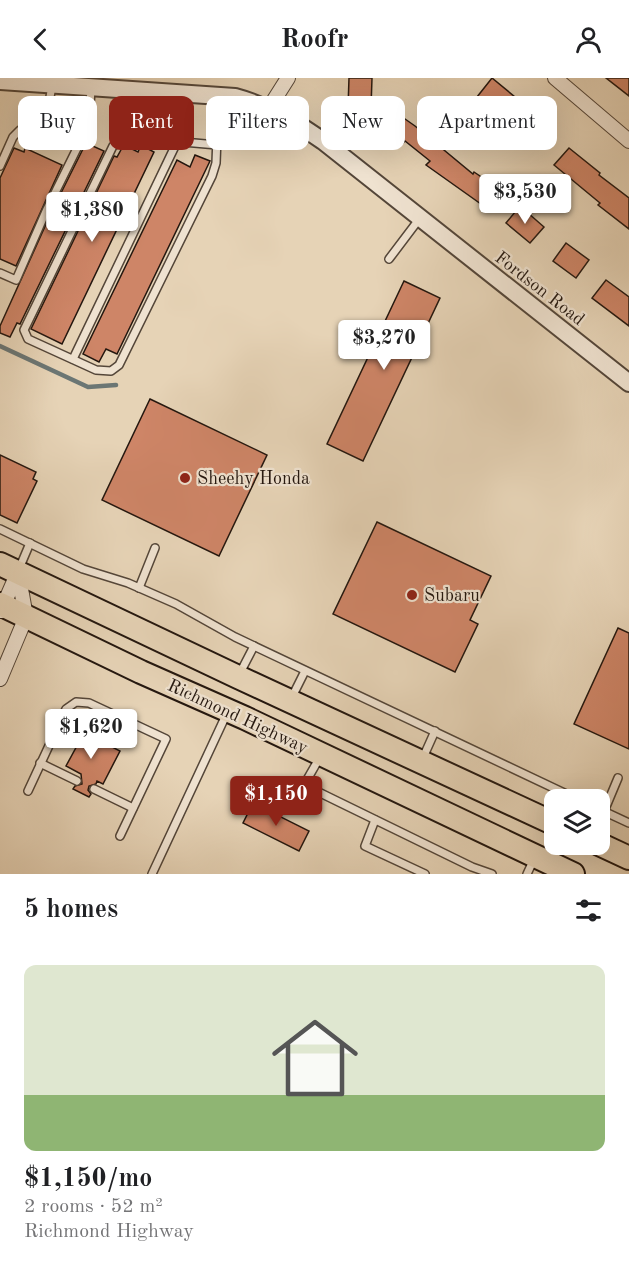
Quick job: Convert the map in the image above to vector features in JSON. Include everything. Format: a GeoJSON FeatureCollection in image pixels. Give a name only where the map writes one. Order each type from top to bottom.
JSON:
{"type":"FeatureCollection","features":[{"type":"Feature","properties":{"kind":"highway","name":"Richmond Highway"},"geometry":{"type":"LineString","coordinates":[[9,568],[544,819]]}},
{"type":"Feature","properties":{"kind":"highway","name":"Richmond Highway"},"geometry":{"type":"LineString","coordinates":[[1,608],[26,617],[321,755],[531,865],[573,874]]}},
{"type":"Feature","properties":{"kind":"highway"},"geometry":{"type":"LineString","coordinates":[[610,849],[629,858]]}},
{"type":"Feature","properties":{"kind":"street"},"geometry":{"type":"LineString","coordinates":[[277,96],[288,78]]}},
{"type":"Feature","properties":{"kind":"street"},"geometry":{"type":"LineString","coordinates":[[555,78],[629,141]]}},
{"type":"Feature","properties":{"kind":"street","name":"Fordson Road"},"geometry":{"type":"LineString","coordinates":[[0,81],[228,96]]}},
{"type":"Feature","properties":{"kind":"street","name":"Fordson Road"},"geometry":{"type":"LineString","coordinates":[[309,132],[629,383]]}},
{"type":"Feature","properties":{"kind":"street"},"geometry":{"type":"LineString","coordinates":[[1,608],[9,568]]}},
{"type":"Feature","properties":{"kind":"street"},"geometry":{"type":"LineString","coordinates":[[0,679],[26,617],[9,568]]}},
{"type":"Feature","properties":{"kind":"lane"},"geometry":{"type":"LineString","coordinates":[[0,166],[13,137],[20,130],[44,130],[52,84]]}},
{"type":"Feature","properties":{"kind":"lane"},"geometry":{"type":"LineString","coordinates":[[0,273],[15,280],[89,124],[92,86]]}},
{"type":"Feature","properties":{"kind":"lane"},"geometry":{"type":"LineString","coordinates":[[111,150],[24,330],[28,339],[96,370],[111,370],[120,365],[212,176],[217,150]]}},
{"type":"Feature","properties":{"kind":"lane"},"geometry":{"type":"LineString","coordinates":[[73,359],[173,150]]}},
{"type":"Feature","properties":{"kind":"lane"},"geometry":{"type":"LineString","coordinates":[[390,259],[420,218]]}},
{"type":"Feature","properties":{"kind":"lane"},"geometry":{"type":"LineString","coordinates":[[0,529],[83,569],[140,588],[176,604],[305,671],[556,789]]}},
{"type":"Feature","properties":{"kind":"lane"},"geometry":{"type":"LineString","coordinates":[[9,568],[30,543]]}},
{"type":"Feature","properties":{"kind":"lane"},"geometry":{"type":"LineString","coordinates":[[140,588],[155,548]]}},
{"type":"Feature","properties":{"kind":"lane"},"geometry":{"type":"LineString","coordinates":[[238,677],[254,646]]}},
{"type":"Feature","properties":{"kind":"lane"},"geometry":{"type":"LineString","coordinates":[[290,701],[305,671]]}},
{"type":"Feature","properties":{"kind":"lane"},"geometry":{"type":"LineString","coordinates":[[28,791],[66,710],[76,702],[89,703],[166,739],[120,836]]}},
{"type":"Feature","properties":{"kind":"lane"},"geometry":{"type":"LineString","coordinates":[[152,874],[228,711]]}},
{"type":"Feature","properties":{"kind":"lane"},"geometry":{"type":"LineString","coordinates":[[420,762],[435,731]]}},
{"type":"Feature","properties":{"kind":"lane"},"geometry":{"type":"LineString","coordinates":[[321,755],[304,785],[470,870],[492,874]]}},
{"type":"Feature","properties":{"kind":"lane"},"geometry":{"type":"LineString","coordinates":[[40,764],[77,781]]}},
{"type":"Feature","properties":{"kind":"lane"},"geometry":{"type":"LineString","coordinates":[[610,794],[618,778]]}},
{"type":"Feature","properties":{"kind":"lane"},"geometry":{"type":"LineString","coordinates":[[94,789],[133,808]]}},
{"type":"Feature","properties":{"kind":"lane"},"geometry":{"type":"LineString","coordinates":[[610,814],[629,823]]}},
{"type":"Feature","properties":{"kind":"lane"},"geometry":{"type":"LineString","coordinates":[[375,820],[365,846],[425,874]]}},
{"type":"Feature","properties":{"kind":"building"},"geometry":{"type":"Polygon","coordinates":[[[349,78],[372,78],[371,96],[348,96],[349,78]]]}},
{"type":"Feature","properties":{"kind":"building"},"geometry":{"type":"Polygon","coordinates":[[[492,78],[514,96],[478,96],[492,78]]]}},
{"type":"Feature","properties":{"kind":"building"},"geometry":{"type":"Polygon","coordinates":[[[606,78],[629,78],[629,96],[606,78]]]}},
{"type":"Feature","properties":{"kind":"building"},"geometry":{"type":"Polygon","coordinates":[[[405,119],[417,128],[417,150],[444,150],[473,174],[474,172],[502,191],[488,209],[426,165],[430,161],[405,141],[405,119]]]}},
{"type":"Feature","properties":{"kind":"building"},"geometry":{"type":"Polygon","coordinates":[[[14,148],[24,152],[29,150],[62,165],[16,266],[0,259],[0,178],[14,148]]]}},
{"type":"Feature","properties":{"kind":"building"},"geometry":{"type":"Polygon","coordinates":[[[97,148],[104,151],[20,324],[17,323],[10,337],[0,333],[0,326],[82,150],[97,150],[97,148]]]}},
{"type":"Feature","properties":{"kind":"building"},"geometry":{"type":"Polygon","coordinates":[[[569,148],[629,198],[629,229],[598,205],[600,203],[554,165],[569,148]]]}},
{"type":"Feature","properties":{"kind":"building"},"geometry":{"type":"Polygon","coordinates":[[[121,150],[138,152],[139,150],[150,150],[154,152],[62,344],[31,329],[114,156],[117,157],[121,150]]]}},
{"type":"Feature","properties":{"kind":"building"},"geometry":{"type":"Polygon","coordinates":[[[195,155],[210,161],[117,354],[106,349],[99,362],[83,354],[177,160],[190,167],[195,155]]]}},
{"type":"Feature","properties":{"kind":"building"},"geometry":{"type":"Polygon","coordinates":[[[520,206],[544,227],[530,243],[506,223],[520,206]]]}},
{"type":"Feature","properties":{"kind":"building"},"geometry":{"type":"Polygon","coordinates":[[[566,243],[589,260],[576,278],[553,261],[566,243]]]}},
{"type":"Feature","properties":{"kind":"building"},"geometry":{"type":"Polygon","coordinates":[[[606,280],[629,297],[629,326],[592,298],[606,280]]]}},
{"type":"Feature","properties":{"kind":"building"},"geometry":{"type":"Polygon","coordinates":[[[404,281],[440,298],[363,461],[327,444],[404,281]]]}},
{"type":"Feature","properties":{"kind":"building","name":"Sheehy Honda"},"geometry":{"type":"Polygon","coordinates":[[[150,399],[267,455],[219,556],[102,500],[150,399]]]}},
{"type":"Feature","properties":{"kind":"building"},"geometry":{"type":"Polygon","coordinates":[[[0,455],[36,472],[33,479],[37,481],[17,523],[0,515],[0,455]]]}},
{"type":"Feature","properties":{"kind":"building","name":"Subaru"},"geometry":{"type":"Polygon","coordinates":[[[377,522],[491,576],[470,620],[478,624],[455,672],[333,614],[377,522]]]}},
{"type":"Feature","properties":{"kind":"building"},"geometry":{"type":"Polygon","coordinates":[[[618,628],[629,633],[629,749],[574,724],[618,628]]]}},
{"type":"Feature","properties":{"kind":"building"},"geometry":{"type":"Polygon","coordinates":[[[80,726],[93,733],[91,736],[120,751],[103,784],[97,781],[96,784],[89,786],[88,790],[91,794],[89,797],[73,789],[82,784],[81,774],[66,766],[79,742],[74,739],[80,726]]]}},
{"type":"Feature","properties":{"kind":"building"},"geometry":{"type":"Polygon","coordinates":[[[253,803],[309,831],[299,851],[243,823],[253,803]]]}},
{"type":"Feature","properties":{"kind":"waterway"},"geometry":{"type":"LineString","coordinates":[[0,346],[88,387],[116,385]]}},
{"type":"Feature","properties":{"kind":"place","name":"Sheehy Honda"},"geometry":{"type":"Point","coordinates":[185,478]}},
{"type":"Feature","properties":{"kind":"place","name":"Subaru"},"geometry":{"type":"Point","coordinates":[412,595]}}]}
